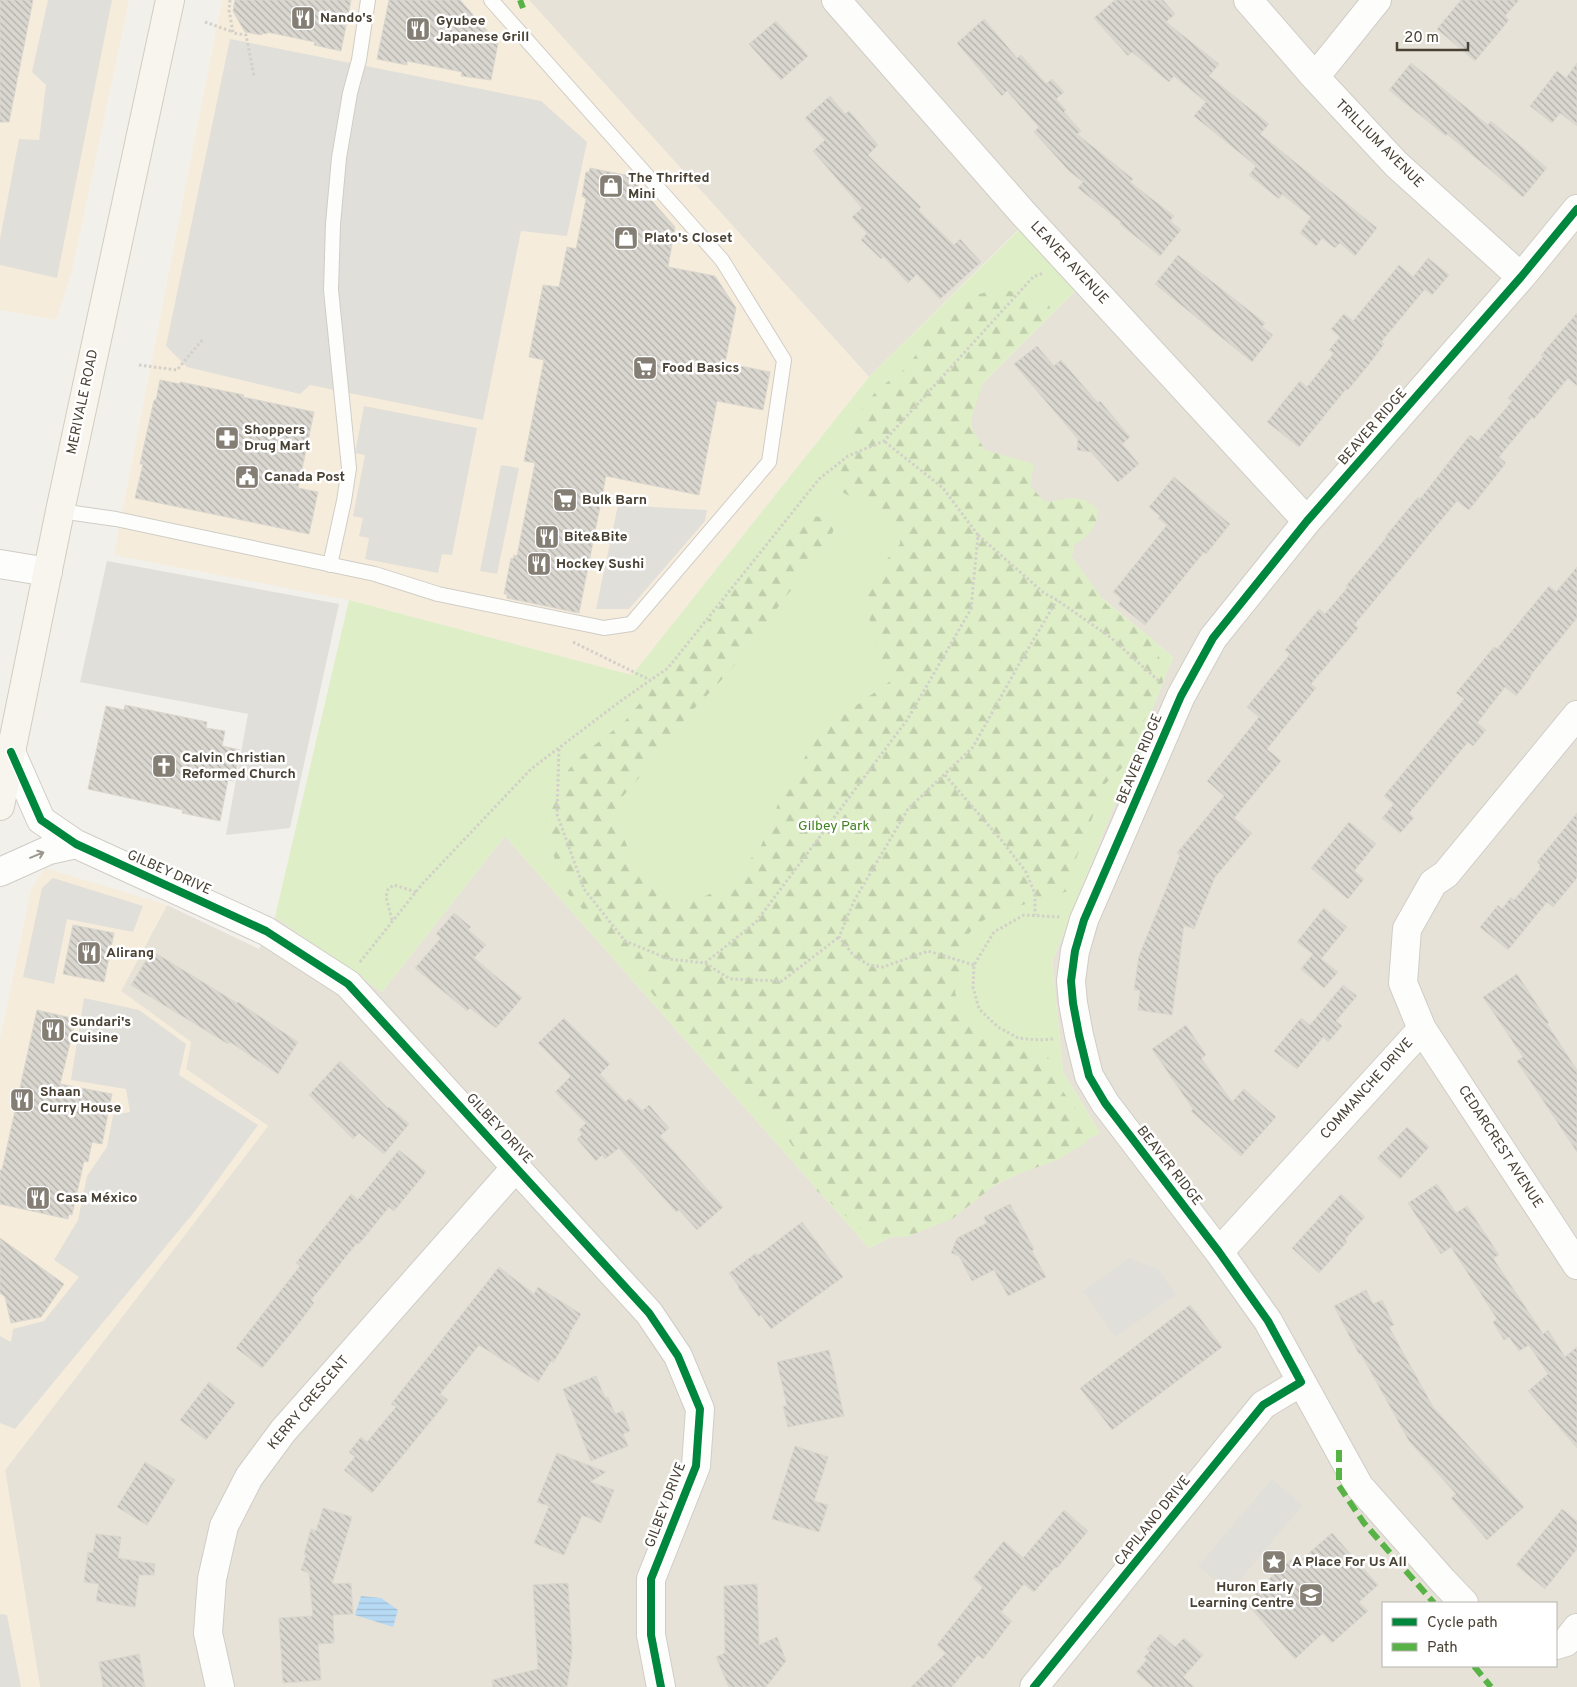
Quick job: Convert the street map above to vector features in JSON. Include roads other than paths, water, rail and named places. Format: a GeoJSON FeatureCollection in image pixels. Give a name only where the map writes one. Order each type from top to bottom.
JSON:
{"type":"FeatureCollection","features":[{"type":"Feature","properties":{"kind":"main road","name":"MERIVALE ROAD"},"geometry":{"type":"LineString","coordinates":[[0,806],[60,511],[170,0]]}},
{"type":"Feature","properties":{"kind":"street","name":"LEAVER AVENUE"},"geometry":{"type":"LineString","coordinates":[[836,0],[1017,206],[1307,521]]}},
{"type":"Feature","properties":{"kind":"street","name":"TRILLIUM AVENUE"},"geometry":{"type":"LineString","coordinates":[[1248,0],[1315,77],[1396,164],[1521,277]]}},
{"type":"Feature","properties":{"kind":"street"},"geometry":{"type":"LineString","coordinates":[[1315,77],[1377,0]]}},
{"type":"Feature","properties":{"kind":"street","name":"BEAVER RIDGE"},"geometry":{"type":"LineString","coordinates":[[1463,1602],[1359,1486],[1268,1321],[1219,1252],[1105,1104],[1089,1076],[1073,1003],[1072,981],[1075,951],[1084,920],[1180,696],[1212,638],[1307,521],[1521,277],[1577,209]]}},
{"type":"Feature","properties":{"kind":"street"},"geometry":{"type":"LineString","coordinates":[[0,564],[48,572]]}},
{"type":"Feature","properties":{"kind":"street","name":"COMMANCHE DRIVE"},"geometry":{"type":"LineString","coordinates":[[1219,1252],[1422,1029],[1403,983],[1407,929],[1433,882],[1446,874],[1577,715]]}},
{"type":"Feature","properties":{"kind":"street","name":"GILBEY DRIVE"},"geometry":{"type":"LineString","coordinates":[[11,752],[41,820],[76,844],[266,930],[344,981],[517,1166],[649,1313],[678,1356],[700,1409],[696,1466],[651,1579],[652,1635],[661,1687]]}},
{"type":"Feature","properties":{"kind":"street"},"geometry":{"type":"LineString","coordinates":[[0,872],[49,850],[76,844]]}},
{"type":"Feature","properties":{"kind":"street","name":"CEDARCREST AVENUE"},"geometry":{"type":"LineString","coordinates":[[1422,1029],[1577,1265]]}},
{"type":"Feature","properties":{"kind":"street","name":"KERRY CRESCENT"},"geometry":{"type":"LineString","coordinates":[[220,1687],[208,1633],[212,1579],[224,1526],[249,1477],[283,1432],[517,1166]]}},
{"type":"Feature","properties":{"kind":"street","name":"CAPILANO DRIVE"},"geometry":{"type":"LineString","coordinates":[[1034,1687],[1263,1406],[1301,1382]]}},
{"type":"Feature","properties":{"kind":"street"},"geometry":{"type":"LineString","coordinates":[[1557,1645],[1566,1642],[1577,1628]]}},
{"type":"Feature","properties":{"kind":"lane"},"geometry":{"type":"LineString","coordinates":[[330,565],[349,468],[331,290],[333,224],[339,158],[350,93],[359,60],[368,0]]}},
{"type":"Feature","properties":{"kind":"lane"},"geometry":{"type":"LineString","coordinates":[[60,511],[116,519],[374,574],[438,594],[604,628],[631,624],[769,462],[784,360],[722,260],[491,0]]}},
{"type":"Feature","properties":{"kind":"water"},"geometry":{"type":"Polygon","coordinates":[[[361,1596],[381,1598],[398,1610],[393,1627],[355,1615],[361,1596]]]}},
{"type":"Feature","properties":{"kind":"place","name":"Nando's"},"geometry":{"type":"Point","coordinates":[303,18]}},
{"type":"Feature","properties":{"kind":"place","name":"Gyubee Japanese Grill"},"geometry":{"type":"Point","coordinates":[418,29]}},
{"type":"Feature","properties":{"kind":"place","name":"The Thrifted Mini"},"geometry":{"type":"Point","coordinates":[611,186]}},
{"type":"Feature","properties":{"kind":"place","name":"Plato's Closet"},"geometry":{"type":"Point","coordinates":[626,238]}},
{"type":"Feature","properties":{"kind":"place","name":"Food Basics"},"geometry":{"type":"Point","coordinates":[645,368]}},
{"type":"Feature","properties":{"kind":"place","name":"Shoppers Drug Mart"},"geometry":{"type":"Point","coordinates":[227,438]}},
{"type":"Feature","properties":{"kind":"place","name":"Canada Post"},"geometry":{"type":"Point","coordinates":[247,477]}},
{"type":"Feature","properties":{"kind":"place","name":"Bulk Barn"},"geometry":{"type":"Point","coordinates":[565,500]}},
{"type":"Feature","properties":{"kind":"place","name":"Bite&Bite"},"geometry":{"type":"Point","coordinates":[547,537]}},
{"type":"Feature","properties":{"kind":"place","name":"Hockey Sushi"},"geometry":{"type":"Point","coordinates":[539,564]}},
{"type":"Feature","properties":{"kind":"place","name":"Calvin Christian Reformed Church"},"geometry":{"type":"Point","coordinates":[164,766]}},
{"type":"Feature","properties":{"kind":"place","name":"Alirang"},"geometry":{"type":"Point","coordinates":[89,953]}},
{"type":"Feature","properties":{"kind":"place","name":"Sundari's Cuisine"},"geometry":{"type":"Point","coordinates":[53,1030]}},
{"type":"Feature","properties":{"kind":"place","name":"Shaan Curry House"},"geometry":{"type":"Point","coordinates":[22,1100]}},
{"type":"Feature","properties":{"kind":"place","name":"Casa México"},"geometry":{"type":"Point","coordinates":[38,1198]}},
{"type":"Feature","properties":{"kind":"place","name":"A Place For Us All"},"geometry":{"type":"Point","coordinates":[1274,1562]}},
{"type":"Feature","properties":{"kind":"place","name":"Huron Early Learning Centre"},"geometry":{"type":"Point","coordinates":[1311,1595]}},
{"type":"Feature","properties":{"kind":"park label","name":"Gilbey Park"},"geometry":{"type":"Point","coordinates":[834,826]}}]}
